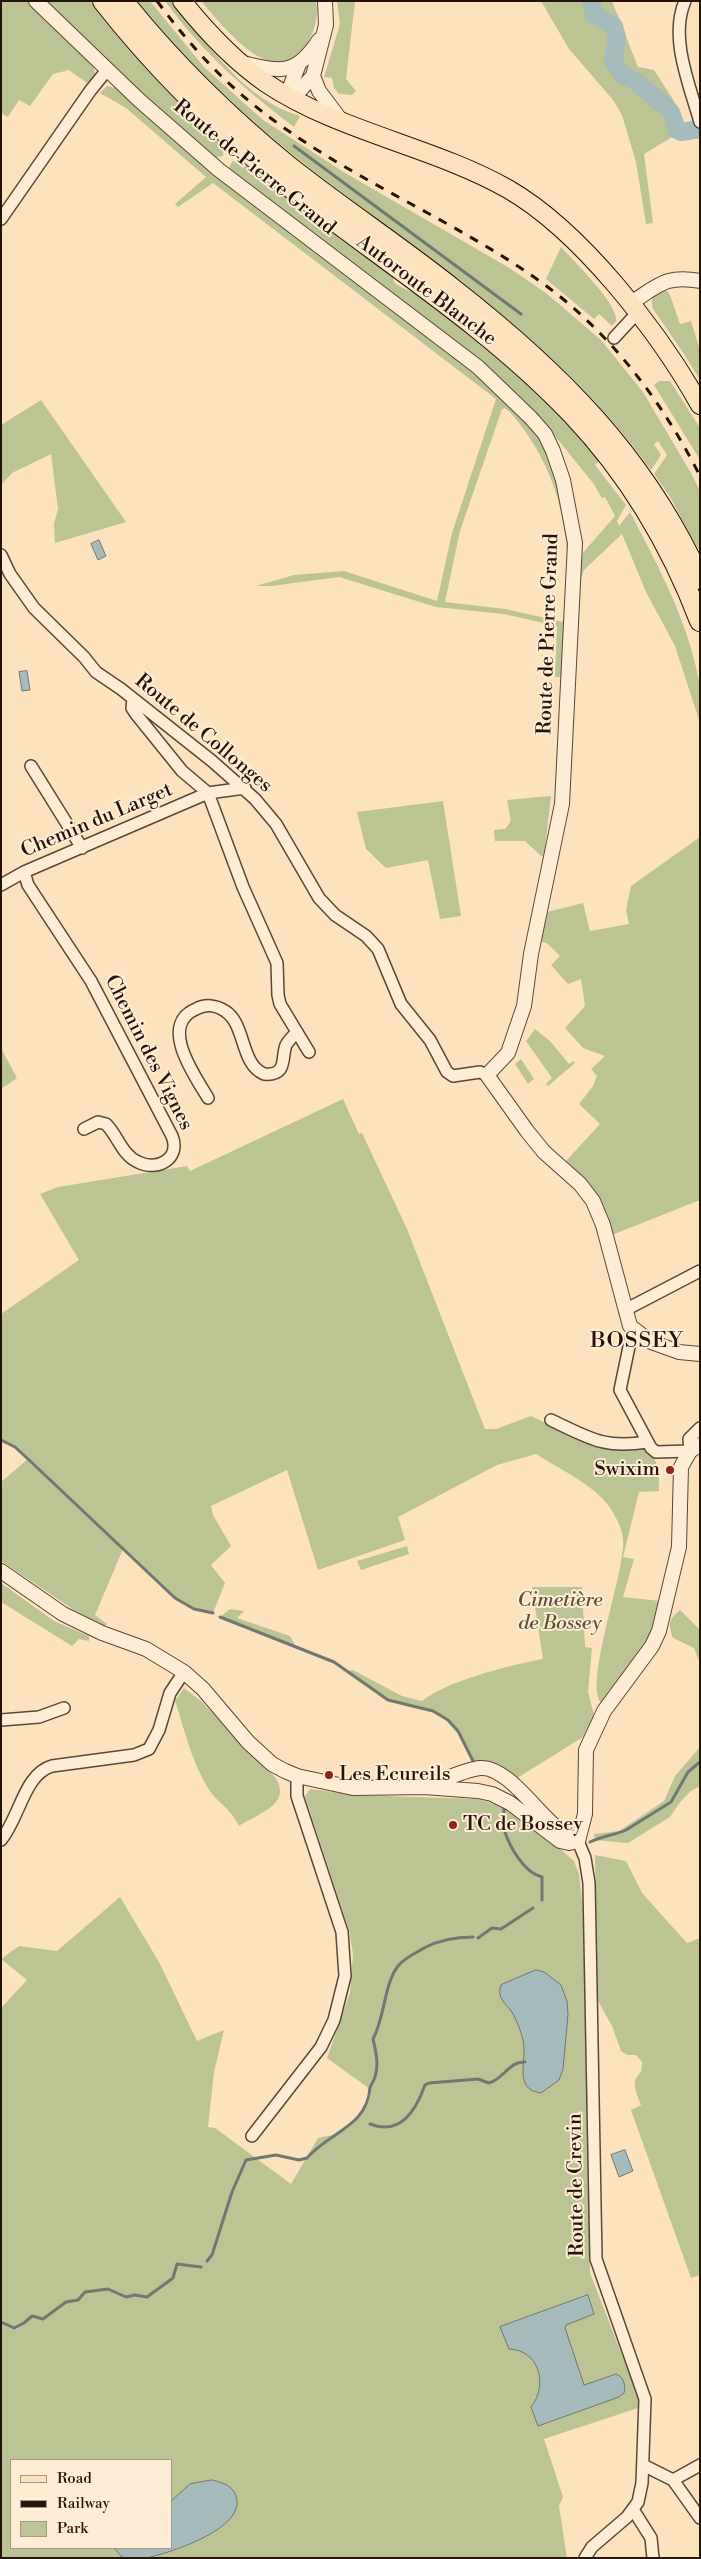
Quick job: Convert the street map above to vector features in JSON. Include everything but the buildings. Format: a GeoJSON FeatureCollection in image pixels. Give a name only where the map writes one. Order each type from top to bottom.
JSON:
{"type":"FeatureCollection","features":[{"type":"Feature","properties":{"kind":"highway","name":"Autoroute Blanche"},"geometry":{"type":"LineString","coordinates":[[103,1],[152,60],[226,134],[321,211],[490,338],[572,415],[612,461],[648,515],[677,568],[700,621]]}},
{"type":"Feature","properties":{"kind":"highway","name":"Autoroute Blanche"},"geometry":{"type":"LineString","coordinates":[[123,1],[162,49],[237,122],[296,171],[493,320],[540,360],[576,396],[637,468],[667,515],[700,579]]}},
{"type":"Feature","properties":{"kind":"main road"},"geometry":{"type":"LineString","coordinates":[[182,1],[206,29],[241,63],[267,84],[340,119],[465,169],[525,200],[574,241],[633,309],[672,360],[700,405]]}},
{"type":"Feature","properties":{"kind":"street","name":"Route de Pierre Grand"},"geometry":{"type":"LineString","coordinates":[[36,1],[107,70],[219,170],[478,367],[539,426],[556,458],[566,495],[574,543],[562,804],[531,954],[524,1006],[508,1052],[487,1075]]}},
{"type":"Feature","properties":{"kind":"street"},"geometry":{"type":"LineString","coordinates":[[290,96],[313,76],[324,32],[327,13],[325,1]]}},
{"type":"Feature","properties":{"kind":"street"},"geometry":{"type":"LineString","coordinates":[[684,1],[680,19],[680,41],[700,122]]}},
{"type":"Feature","properties":{"kind":"street"},"geometry":{"type":"LineString","coordinates":[[290,96],[299,64],[324,32]]}},
{"type":"Feature","properties":{"kind":"street"},"geometry":{"type":"LineString","coordinates":[[241,63],[277,70],[299,64]]}},
{"type":"Feature","properties":{"kind":"street"},"geometry":{"type":"LineString","coordinates":[[1,219],[107,70]]}},
{"type":"Feature","properties":{"kind":"street"},"geometry":{"type":"LineString","coordinates":[[313,76],[322,96],[340,119]]}},
{"type":"Feature","properties":{"kind":"street"},"geometry":{"type":"LineString","coordinates":[[614,338],[633,309],[658,283],[677,278],[700,281]]}},
{"type":"Feature","properties":{"kind":"street","name":"Route de Collonges"},"geometry":{"type":"LineString","coordinates":[[1,555],[21,591],[42,617],[84,657],[96,672],[134,699],[245,788],[276,824],[324,904],[378,949],[401,1004],[430,1040],[449,1074],[453,1076],[480,1072],[487,1075]]}},
{"type":"Feature","properties":{"kind":"street","name":"Chemin du Larget"},"geometry":{"type":"LineString","coordinates":[[134,699],[132,708],[136,714],[182,771],[208,793]]}},
{"type":"Feature","properties":{"kind":"street"},"geometry":{"type":"LineString","coordinates":[[30,766],[82,848]]}},
{"type":"Feature","properties":{"kind":"street","name":"Chemin du Larget"},"geometry":{"type":"LineString","coordinates":[[1,885],[24,872],[208,793],[245,788]]}},
{"type":"Feature","properties":{"kind":"street"},"geometry":{"type":"LineString","coordinates":[[208,793],[243,887],[277,963],[280,1004],[309,1052]]}},
{"type":"Feature","properties":{"kind":"street","name":"Chemin des Vignes"},"geometry":{"type":"LineString","coordinates":[[24,872],[28,885],[94,988],[172,1136],[175,1148],[171,1158],[164,1163],[146,1165],[127,1154],[110,1128],[104,1123],[98,1122],[84,1129]]}},
{"type":"Feature","properties":{"kind":"street"},"geometry":{"type":"LineString","coordinates":[[208,1098],[179,1042],[181,1024],[192,1010],[208,1006],[226,1012],[235,1025],[254,1066],[264,1074],[272,1074],[280,1069],[285,1061],[286,1046],[297,1032]]}},
{"type":"Feature","properties":{"kind":"street"},"geometry":{"type":"LineString","coordinates":[[487,1075],[526,1131],[544,1152],[580,1184],[593,1202],[603,1225],[628,1322],[635,1331],[651,1342],[679,1352],[700,1354]]}},
{"type":"Feature","properties":{"kind":"street"},"geometry":{"type":"LineString","coordinates":[[624,1310],[700,1271]]}},
{"type":"Feature","properties":{"kind":"street"},"geometry":{"type":"LineString","coordinates":[[635,1331],[631,1337],[620,1390],[647,1442],[656,1452],[695,1448]]}},
{"type":"Feature","properties":{"kind":"street"},"geometry":{"type":"LineString","coordinates":[[551,1420],[602,1443],[631,1444],[647,1442]]}},
{"type":"Feature","properties":{"kind":"street"},"geometry":{"type":"LineString","coordinates":[[695,1448],[689,1440],[700,1428]]}},
{"type":"Feature","properties":{"kind":"street"},"geometry":{"type":"LineString","coordinates":[[578,1842],[585,1814],[585,1758],[590,1740],[604,1711],[652,1646],[663,1619],[678,1547],[682,1467],[695,1448]]}},
{"type":"Feature","properties":{"kind":"street"},"geometry":{"type":"LineString","coordinates":[[1,1572],[63,1614],[146,1649],[184,1672],[203,1689],[248,1742],[272,1764],[297,1776],[353,1788],[424,1788],[478,1791],[492,1794],[510,1803],[560,1841],[568,1843],[578,1842]]}},
{"type":"Feature","properties":{"kind":"street"},"geometry":{"type":"LineString","coordinates":[[1,1840],[5,1826],[32,1778],[44,1769],[134,1755],[149,1749],[157,1735],[170,1693],[184,1672]]}},
{"type":"Feature","properties":{"kind":"street"},"geometry":{"type":"LineString","coordinates":[[1,1720],[39,1716],[64,1708]]}},
{"type":"Feature","properties":{"kind":"street"},"geometry":{"type":"LineString","coordinates":[[424,1788],[480,1768],[493,1771],[506,1779],[564,1834],[578,1842]]}},
{"type":"Feature","properties":{"kind":"street"},"geometry":{"type":"LineString","coordinates":[[252,2136],[321,2047],[334,2020],[345,1976],[342,1932],[297,1796],[297,1776]]}},
{"type":"Feature","properties":{"kind":"street","name":"Route de Crevin"},"geometry":{"type":"LineString","coordinates":[[578,1842],[585,1858],[589,1883],[596,2259],[644,2391],[641,2494],[634,2511]]}},
{"type":"Feature","properties":{"kind":"street"},"geometry":{"type":"LineString","coordinates":[[673,2480],[700,2464]]}},
{"type":"Feature","properties":{"kind":"street"},"geometry":{"type":"LineString","coordinates":[[643,2465],[673,2480],[700,2518]]}},
{"type":"Feature","properties":{"kind":"street"},"geometry":{"type":"LineString","coordinates":[[584,2558],[592,2547],[634,2511],[651,2538],[652,2558]]}},
{"type":"Feature","properties":{"kind":"green space"},"geometry":{"type":"Polygon","coordinates":[[[1,1],[28,1],[93,66],[94,78],[87,83],[69,70],[53,74],[30,106],[19,100],[8,117],[1,113],[1,1]]]}},
{"type":"Feature","properties":{"kind":"green space"},"geometry":{"type":"Polygon","coordinates":[[[46,1],[90,1],[147,69],[224,145],[223,156],[214,158],[131,84],[46,1]]]}},
{"type":"Feature","properties":{"kind":"green space"},"geometry":{"type":"Polygon","coordinates":[[[137,1],[150,1],[204,67],[263,120],[342,171],[511,269],[546,293],[601,340],[643,392],[700,491],[700,552],[669,495],[654,474],[667,455],[658,441],[654,444],[661,455],[651,470],[613,422],[571,377],[527,336],[433,260],[335,187],[267,133],[209,79],[137,1]]]}},
{"type":"Feature","properties":{"kind":"green space"},"geometry":{"type":"Polygon","coordinates":[[[165,1],[172,1],[213,52],[244,84],[280,108],[300,116],[294,127],[258,99],[225,69],[193,37],[165,1]]]}},
{"type":"Feature","properties":{"kind":"green space"},"geometry":{"type":"Polygon","coordinates":[[[201,1],[316,1],[316,20],[311,37],[304,48],[292,60],[278,63],[264,59],[249,50],[222,25],[201,1]]]}},
{"type":"Feature","properties":{"kind":"green space"},"geometry":{"type":"Polygon","coordinates":[[[337,1],[355,1],[346,79],[356,91],[352,95],[339,94],[334,88],[332,78],[324,77],[340,24],[337,1]]]}},
{"type":"Feature","properties":{"kind":"green space"},"geometry":{"type":"Polygon","coordinates":[[[541,1],[612,1],[638,67],[654,70],[674,101],[685,124],[697,123],[699,136],[674,136],[644,154],[653,223],[646,224],[636,162],[622,115],[613,100],[569,49],[541,1]]]}},
{"type":"Feature","properties":{"kind":"green space"},"geometry":{"type":"Polygon","coordinates":[[[107,86],[116,88],[448,349],[514,406],[544,443],[558,482],[569,543],[568,569],[564,525],[550,478],[540,455],[527,434],[505,408],[502,409],[460,531],[445,602],[505,609],[563,622],[566,601],[562,677],[555,677],[557,626],[504,614],[436,607],[339,577],[272,586],[256,586],[294,575],[344,571],[437,601],[452,533],[496,399],[213,183],[178,207],[175,204],[206,177],[126,108],[100,93],[107,86]]]}},
{"type":"Feature","properties":{"kind":"green space"},"geometry":{"type":"Polygon","coordinates":[[[233,161],[246,164],[393,276],[394,282],[397,285],[420,296],[469,332],[538,393],[599,461],[595,465],[626,505],[617,521],[619,526],[630,512],[680,615],[688,637],[699,681],[700,723],[675,646],[646,592],[622,534],[584,570],[578,587],[581,555],[615,516],[605,497],[602,498],[593,483],[546,425],[229,170],[233,161]]]}},
{"type":"Feature","properties":{"kind":"green space"},"geometry":{"type":"Polygon","coordinates":[[[561,247],[611,305],[616,321],[612,326],[599,314],[594,319],[546,279],[561,247]]]}},
{"type":"Feature","properties":{"kind":"green space"},"geometry":{"type":"Polygon","coordinates":[[[665,288],[670,295],[680,324],[691,321],[700,350],[700,380],[653,309],[653,299],[656,294],[665,288]]]}},
{"type":"Feature","properties":{"kind":"green space"},"geometry":{"type":"Polygon","coordinates":[[[659,381],[670,381],[700,428],[700,460],[654,385],[659,381]]]}},
{"type":"Feature","properties":{"kind":"green space"},"geometry":{"type":"Polygon","coordinates":[[[41,400],[126,522],[55,543],[54,524],[58,509],[51,454],[12,473],[1,485],[1,425],[41,400]]]}},
{"type":"Feature","properties":{"kind":"green space"},"geometry":{"type":"Polygon","coordinates":[[[551,796],[544,856],[541,856],[525,841],[495,841],[494,830],[505,829],[511,821],[507,800],[551,796]]]}},
{"type":"Feature","properties":{"kind":"green space"},"geometry":{"type":"Polygon","coordinates":[[[443,801],[461,916],[440,919],[428,860],[386,868],[366,849],[357,812],[443,801]]]}},
{"type":"Feature","properties":{"kind":"green space"},"geometry":{"type":"Polygon","coordinates":[[[700,837],[700,1200],[612,1235],[601,1202],[591,1186],[566,1161],[600,1124],[579,1104],[593,1086],[597,1076],[591,1069],[605,1056],[583,1048],[565,1028],[585,1006],[581,979],[568,984],[551,965],[560,956],[548,944],[540,941],[547,912],[583,903],[590,931],[629,924],[626,910],[631,886],[700,837]]]}},
{"type":"Feature","properties":{"kind":"green space"},"geometry":{"type":"Polygon","coordinates":[[[535,1029],[550,1041],[569,1064],[573,1061],[575,1063],[548,1086],[546,1084],[552,1078],[526,1041],[535,1029]]]}},
{"type":"Feature","properties":{"kind":"green space"},"geometry":{"type":"Polygon","coordinates":[[[1,1048],[17,1078],[1,1089],[1,1048]]]}},
{"type":"Feature","properties":{"kind":"green space"},"geometry":{"type":"Polygon","coordinates":[[[521,1059],[534,1079],[528,1084],[515,1064],[521,1059]]]}},
{"type":"Feature","properties":{"kind":"green space"},"geometry":{"type":"Polygon","coordinates":[[[343,1099],[359,1134],[362,1133],[407,1229],[485,1429],[496,1429],[531,1416],[575,1438],[602,1448],[643,1448],[652,1455],[657,1464],[659,1491],[639,1492],[623,1557],[634,1559],[623,1597],[661,1601],[655,1625],[647,1642],[602,1704],[597,1693],[597,1675],[622,1555],[623,1539],[621,1530],[618,1521],[601,1497],[584,1483],[536,1454],[497,1465],[398,1517],[405,1540],[318,1570],[287,1470],[211,1506],[213,1515],[231,1546],[211,1565],[225,1583],[213,1613],[194,1609],[175,1598],[123,1549],[95,1615],[107,1624],[105,1626],[74,1610],[1,1561],[1,1482],[28,1459],[15,1447],[1,1440],[1,1314],[79,1260],[40,1194],[58,1187],[187,1166],[190,1171],[343,1099]]]}},
{"type":"Feature","properties":{"kind":"green space"},"geometry":{"type":"Polygon","coordinates":[[[407,1546],[409,1554],[361,1570],[357,1561],[407,1546]]]}},
{"type":"Feature","properties":{"kind":"green space"},"geometry":{"type":"Polygon","coordinates":[[[1,1583],[54,1621],[89,1636],[89,1641],[79,1639],[72,1646],[1,1602],[1,1583]]]}},
{"type":"Feature","properties":{"kind":"green space","name":"Cimetière de Bossey"},"geometry":{"type":"Polygon","coordinates":[[[532,1587],[582,1587],[585,1647],[592,1648],[588,1692],[594,1715],[583,1737],[514,1780],[474,1763],[462,1738],[441,1715],[419,1706],[388,1700],[348,1671],[353,1670],[402,1696],[422,1701],[447,1687],[463,1681],[514,1665],[543,1659],[532,1587]]]}},
{"type":"Feature","properties":{"kind":"green space"},"geometry":{"type":"Polygon","coordinates":[[[230,1609],[244,1611],[237,1618],[290,1636],[297,1648],[220,1617],[230,1609]]]}},
{"type":"Feature","properties":{"kind":"green space"},"geometry":{"type":"Polygon","coordinates":[[[680,1610],[700,1630],[700,1664],[694,1648],[673,1638],[670,1622],[680,1610]]]}},
{"type":"Feature","properties":{"kind":"green space"},"geometry":{"type":"Polygon","coordinates":[[[184,1688],[201,1701],[274,1776],[279,1785],[280,1793],[272,1806],[265,1812],[239,1826],[208,1788],[193,1756],[175,1701],[184,1688]]]}},
{"type":"Feature","properties":{"kind":"green space"},"geometry":{"type":"Polygon","coordinates":[[[700,1747],[700,1786],[691,1791],[681,1801],[670,1817],[628,1843],[595,1840],[594,1834],[619,1831],[664,1801],[675,1776],[700,1747]]]}},
{"type":"Feature","properties":{"kind":"green space"},"geometry":{"type":"Polygon","coordinates":[[[310,1789],[355,1795],[476,1799],[490,1803],[516,1815],[540,1832],[574,1861],[579,1874],[584,1918],[590,2273],[639,2399],[638,2408],[544,2439],[563,2497],[559,2506],[567,2558],[1,2558],[1,2008],[27,1980],[1,1959],[19,1946],[57,1951],[120,1897],[159,1962],[197,2041],[224,2030],[214,2072],[208,2127],[215,2128],[291,2184],[318,2138],[338,2134],[354,2123],[363,2112],[371,2095],[367,2087],[327,2058],[350,1993],[353,1954],[349,1930],[305,1796],[310,1789]]]}},
{"type":"Feature","properties":{"kind":"green space"},"geometry":{"type":"Polygon","coordinates":[[[595,1855],[626,1861],[642,1893],[687,1943],[700,1938],[700,2275],[691,2278],[631,2110],[641,2105],[635,2083],[641,2072],[642,2062],[636,2055],[627,2055],[621,2051],[612,2026],[598,2001],[595,1855]]]}},
{"type":"Feature","properties":{"kind":"shaded area"},"geometry":{"type":"Polygon","coordinates":[[[99,540],[106,556],[98,560],[91,544],[99,540]]]}},
{"type":"Feature","properties":{"kind":"shaded area"},"geometry":{"type":"Polygon","coordinates":[[[27,671],[30,690],[22,691],[19,672],[27,671]]]}},
{"type":"Feature","properties":{"kind":"shaded area"},"geometry":{"type":"Polygon","coordinates":[[[536,1970],[544,1972],[561,1985],[567,2001],[568,2014],[563,2069],[559,2080],[541,2093],[532,2090],[524,2080],[522,2037],[511,2010],[500,1994],[501,1985],[536,1970]]]}},
{"type":"Feature","properties":{"kind":"shaded area"},"geometry":{"type":"Polygon","coordinates":[[[625,2150],[633,2171],[619,2177],[611,2155],[625,2150]]]}},
{"type":"Feature","properties":{"kind":"shaded area"},"geometry":{"type":"Polygon","coordinates":[[[588,2295],[594,2314],[566,2325],[565,2328],[584,2385],[616,2374],[624,2382],[624,2393],[619,2397],[538,2426],[531,2407],[539,2389],[538,2370],[528,2356],[520,2351],[509,2349],[500,2327],[588,2295]]]}},
{"type":"Feature","properties":{"kind":"shaded area"},"geometry":{"type":"Polygon","coordinates":[[[212,2480],[231,2488],[237,2500],[235,2511],[228,2521],[202,2538],[171,2551],[146,2558],[123,2558],[115,2549],[172,2549],[172,2500],[190,2484],[212,2480]]]}},
{"type":"Feature","properties":{"kind":"waterway"},"geometry":{"type":"LineString","coordinates":[[591,1],[594,15],[614,26],[617,37],[613,61],[623,75],[634,80],[671,112],[677,130],[681,132],[700,129]]}},
{"type":"Feature","properties":{"kind":"waterway"},"geometry":{"type":"LineString","coordinates":[[294,146],[521,314]]}},
{"type":"Feature","properties":{"kind":"waterway"},"geometry":{"type":"LineString","coordinates":[[1,1440],[15,1447],[175,1598],[194,1609],[213,1613]]}},
{"type":"Feature","properties":{"kind":"waterway"},"geometry":{"type":"LineString","coordinates":[[220,1617],[334,1662],[388,1700],[433,1711],[448,1720],[458,1731],[474,1763]]}},
{"type":"Feature","properties":{"kind":"waterway"},"geometry":{"type":"LineString","coordinates":[[590,1842],[626,1830],[671,1802],[688,1772],[700,1762]]}},
{"type":"Feature","properties":{"kind":"waterway"},"geometry":{"type":"LineString","coordinates":[[504,1809],[504,1829],[513,1851],[523,1865],[542,1877],[542,1900]]}},
{"type":"Feature","properties":{"kind":"waterway"},"geometry":{"type":"LineString","coordinates":[[478,1938],[492,1928],[501,1929],[533,1908]]}},
{"type":"Feature","properties":{"kind":"waterway"},"geometry":{"type":"LineString","coordinates":[[207,2261],[212,2255],[232,2192],[246,2160],[276,2155],[299,2160],[307,2158],[316,2149],[346,2128],[362,2112],[375,2078],[377,2067],[373,2039],[393,1973],[398,1966],[410,1956],[436,1943],[454,1938],[473,1937]]}},
{"type":"Feature","properties":{"kind":"waterway"},"geometry":{"type":"LineString","coordinates":[[370,2124],[381,2127],[399,2124],[412,2111],[425,2085],[429,2083],[478,2079],[489,2083],[499,2078],[515,2064],[525,2062]]}},
{"type":"Feature","properties":{"kind":"waterway"},"geometry":{"type":"LineString","coordinates":[[1,2322],[14,2328],[32,2316],[43,2319],[66,2302],[78,2300],[85,2292],[108,2289],[126,2297],[135,2295],[147,2297],[173,2278],[177,2264],[201,2267]]}},
{"type":"Feature","properties":{"kind":"railway"},"geometry":{"type":"LineString","coordinates":[[157,1],[206,61],[264,113],[297,137],[331,158],[507,259],[566,302],[590,323],[632,370],[669,421],[700,476]]}},
{"type":"Feature","properties":{"kind":"place","name":"Swixim"},"geometry":{"type":"Point","coordinates":[670,1470]}},
{"type":"Feature","properties":{"kind":"place","name":"Les Ecureils"},"geometry":{"type":"Point","coordinates":[329,1775]}},
{"type":"Feature","properties":{"kind":"place","name":"TC de Bossey"},"geometry":{"type":"Point","coordinates":[453,1825]}},
{"type":"Feature","properties":{"kind":"district","name":"BOSSEY"},"geometry":{"type":"Point","coordinates":[637,1342]}}]}
